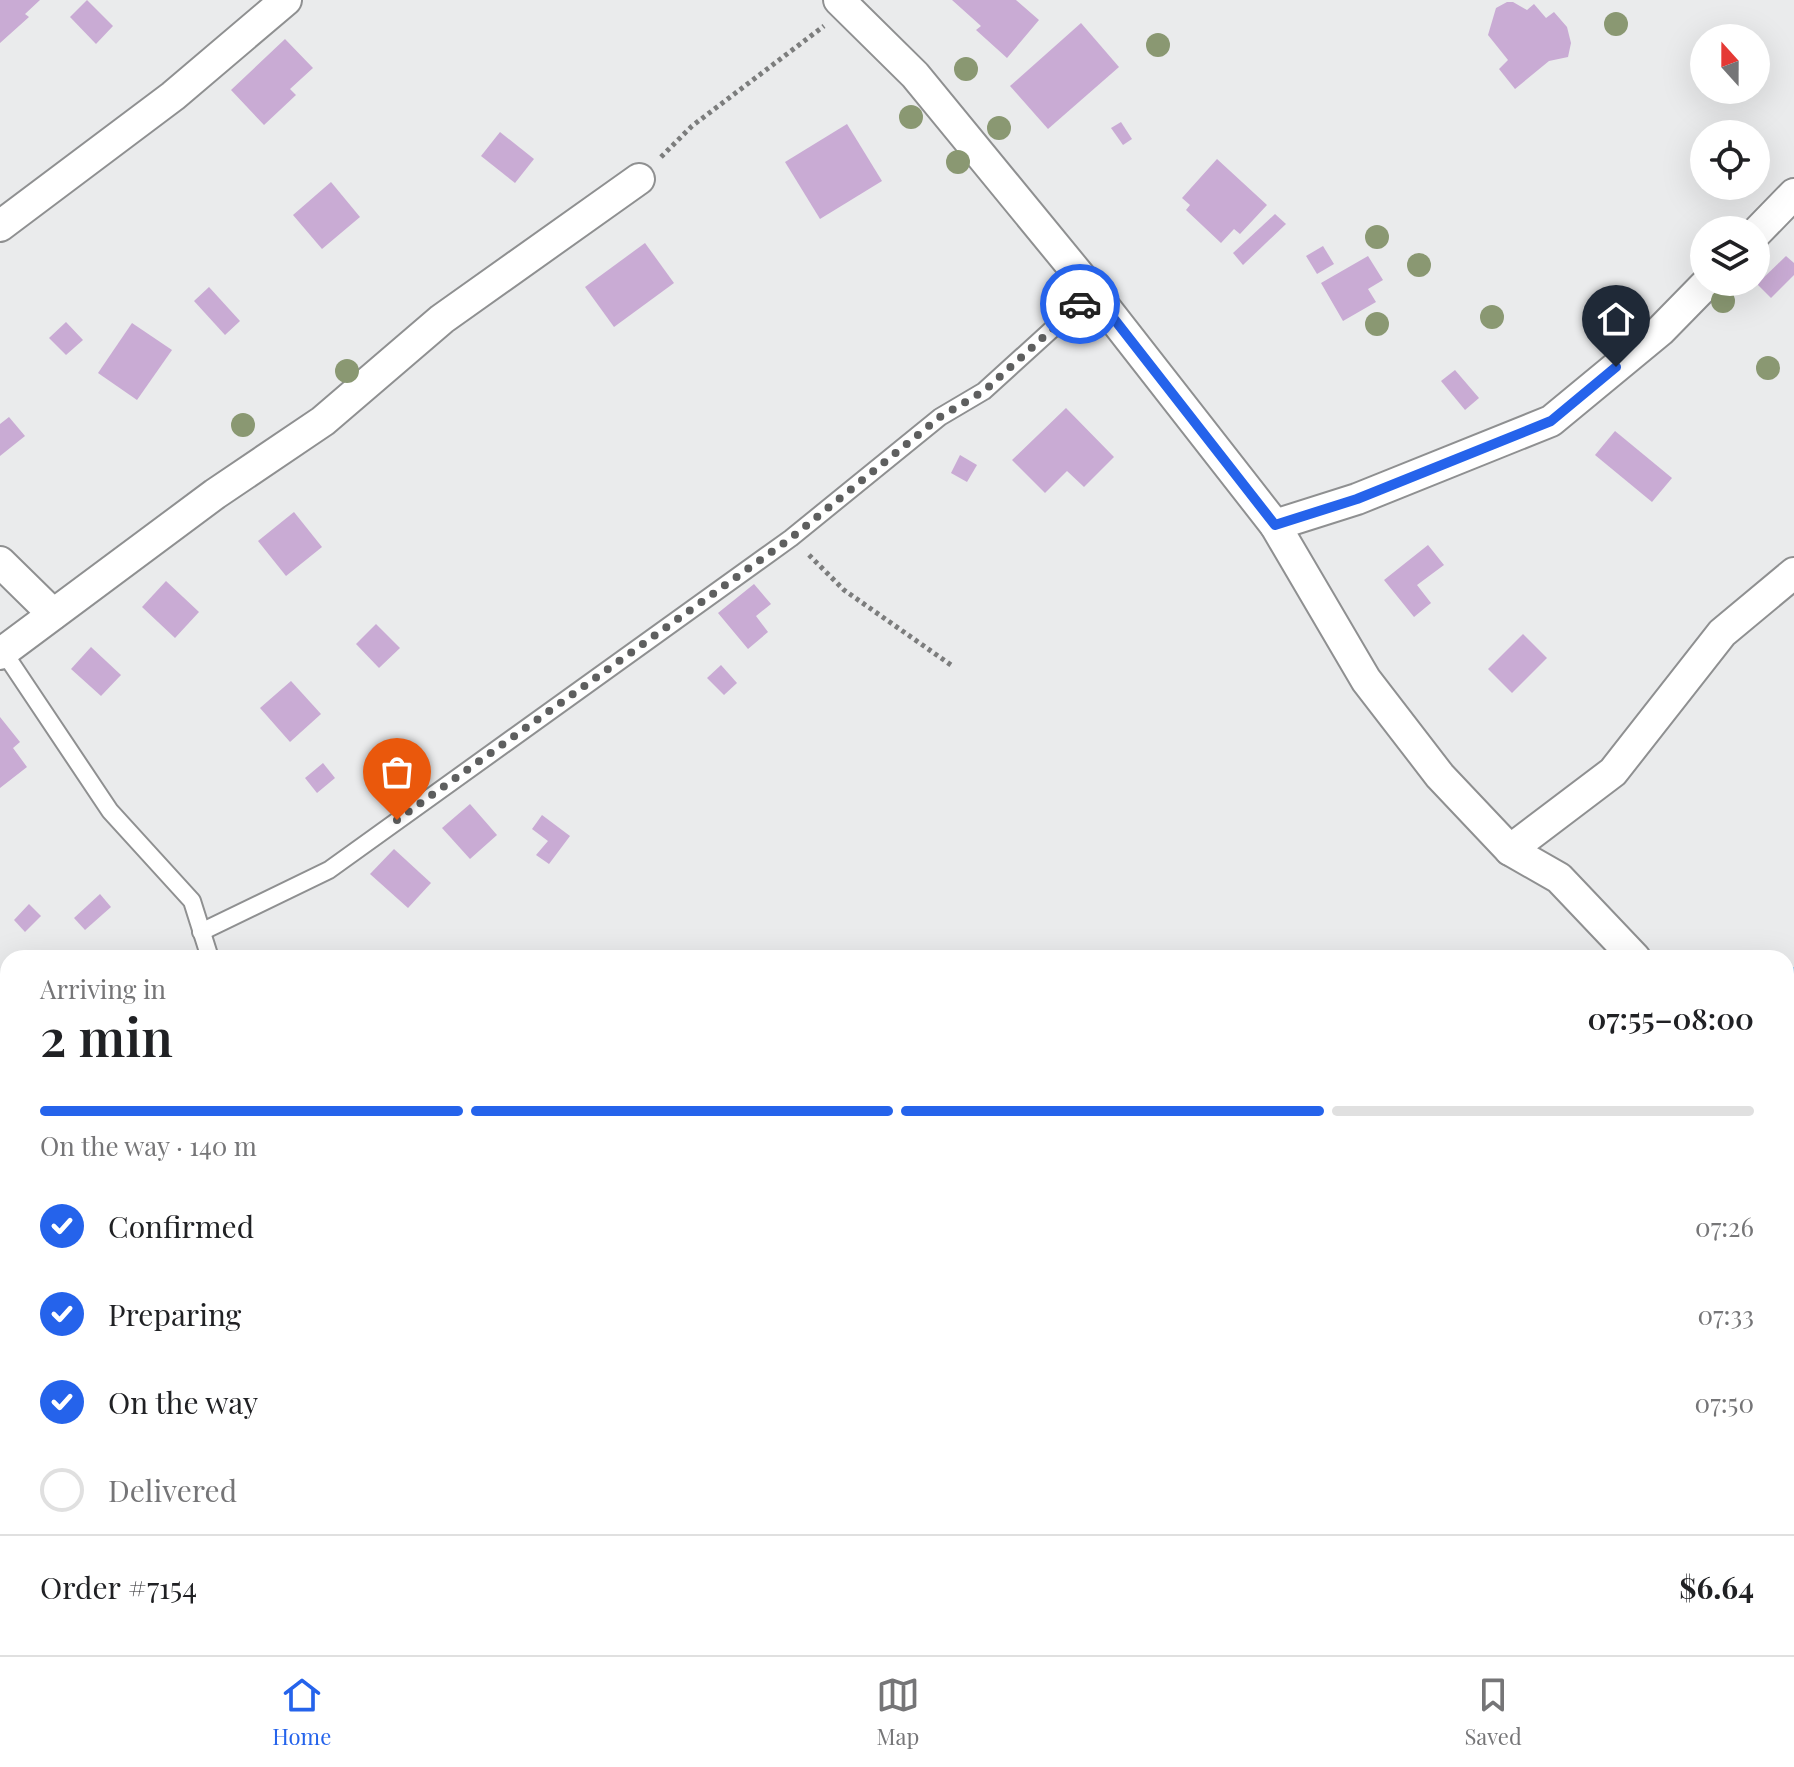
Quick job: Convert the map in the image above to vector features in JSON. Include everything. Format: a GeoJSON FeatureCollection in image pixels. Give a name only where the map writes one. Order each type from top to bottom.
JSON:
{"type":"FeatureCollection","features":[{"type":"Feature","properties":{"kind":"street"},"geometry":{"type":"LineString","coordinates":[[0,226],[173,96],[286,0]]}},
{"type":"Feature","properties":{"kind":"street"},"geometry":{"type":"LineString","coordinates":[[843,4],[915,75],[1093,292],[1275,525],[1366,680],[1440,776],[1510,850],[1559,878],[1627,950]]}},
{"type":"Feature","properties":{"kind":"street"},"geometry":{"type":"LineString","coordinates":[[2,652],[215,494],[323,421],[442,319],[639,179]]}},
{"type":"Feature","properties":{"kind":"street"},"geometry":{"type":"LineString","coordinates":[[1770,219],[1794,194]]}},
{"type":"Feature","properties":{"kind":"street"},"geometry":{"type":"LineString","coordinates":[[1275,525],[1357,499],[1551,421],[1660,331],[1694,296]]}},
{"type":"Feature","properties":{"kind":"street"},"geometry":{"type":"LineString","coordinates":[[0,562],[53,614]]}},
{"type":"Feature","properties":{"kind":"street"},"geometry":{"type":"LineString","coordinates":[[1510,850],[1613,772],[1722,633],[1794,573]]}},
{"type":"Feature","properties":{"kind":"lane"},"geometry":{"type":"LineString","coordinates":[[201,932],[329,870],[791,538],[940,417],[984,391],[1093,292]]}},
{"type":"Feature","properties":{"kind":"lane"},"geometry":{"type":"LineString","coordinates":[[2,652],[110,811],[192,901],[207,950]]}},
{"type":"Feature","properties":{"kind":"path"},"geometry":{"type":"LineString","coordinates":[[639,179],[692,126],[843,4]]}},
{"type":"Feature","properties":{"kind":"path"},"geometry":{"type":"LineString","coordinates":[[791,538],[844,590],[951,665]]}},
{"type":"Feature","properties":{"kind":"building"},"geometry":{"type":"Polygon","coordinates":[[[0,0],[40,0],[25,14],[29,17],[0,43],[0,0]]]}},
{"type":"Feature","properties":{"kind":"building"},"geometry":{"type":"Polygon","coordinates":[[[87,0],[113,26],[96,44],[70,17],[87,0]]]}},
{"type":"Feature","properties":{"kind":"building"},"geometry":{"type":"Polygon","coordinates":[[[952,0],[1016,0],[1039,20],[1007,58],[976,30],[981,26],[952,0]]]}},
{"type":"Feature","properties":{"kind":"building"},"geometry":{"type":"Polygon","coordinates":[[[1507,2],[1527,10],[1534,4],[1546,18],[1554,12],[1567,27],[1571,43],[1568,57],[1549,61],[1515,89],[1499,69],[1508,60],[1488,35],[1496,8],[1507,2]]]}},
{"type":"Feature","properties":{"kind":"building"},"geometry":{"type":"Polygon","coordinates":[[[1081,23],[1119,67],[1048,129],[1010,86],[1081,23]]]}},
{"type":"Feature","properties":{"kind":"building"},"geometry":{"type":"Polygon","coordinates":[[[285,39],[313,68],[290,89],[296,95],[264,125],[231,90],[285,39]]]}},
{"type":"Feature","properties":{"kind":"building"},"geometry":{"type":"Polygon","coordinates":[[[1121,122],[1132,139],[1123,145],[1111,128],[1121,122]]]}},
{"type":"Feature","properties":{"kind":"building"},"geometry":{"type":"Polygon","coordinates":[[[847,124],[882,181],[820,219],[785,162],[847,124]]]}},
{"type":"Feature","properties":{"kind":"building"},"geometry":{"type":"Polygon","coordinates":[[[500,132],[534,159],[515,183],[481,156],[500,132]]]}},
{"type":"Feature","properties":{"kind":"building"},"geometry":{"type":"Polygon","coordinates":[[[1217,159],[1267,205],[1240,234],[1234,229],[1221,243],[1186,210],[1190,205],[1182,198],[1217,159]]]}},
{"type":"Feature","properties":{"kind":"building"},"geometry":{"type":"Polygon","coordinates":[[[331,182],[360,217],[322,249],[293,215],[331,182]]]}},
{"type":"Feature","properties":{"kind":"building"},"geometry":{"type":"Polygon","coordinates":[[[1275,214],[1286,224],[1243,265],[1233,253],[1275,214]]]}},
{"type":"Feature","properties":{"kind":"building"},"geometry":{"type":"Polygon","coordinates":[[[645,243],[674,283],[614,327],[585,287],[645,243]]]}},
{"type":"Feature","properties":{"kind":"building"},"geometry":{"type":"Polygon","coordinates":[[[1323,246],[1334,264],[1317,274],[1306,256],[1323,246]]]}},
{"type":"Feature","properties":{"kind":"building"},"geometry":{"type":"Polygon","coordinates":[[[1368,256],[1383,280],[1368,289],[1376,302],[1343,321],[1321,283],[1368,256]]]}},
{"type":"Feature","properties":{"kind":"building"},"geometry":{"type":"Polygon","coordinates":[[[1786,256],[1794,263],[1794,275],[1771,298],[1769,296],[1770,271],[1786,256]]]}},
{"type":"Feature","properties":{"kind":"building"},"geometry":{"type":"Polygon","coordinates":[[[209,287],[240,321],[225,335],[194,301],[209,287]]]}},
{"type":"Feature","properties":{"kind":"building"},"geometry":{"type":"Polygon","coordinates":[[[66,322],[83,340],[66,355],[49,338],[66,322]]]}},
{"type":"Feature","properties":{"kind":"building"},"geometry":{"type":"Polygon","coordinates":[[[132,323],[172,350],[137,400],[98,373],[132,323]]]}},
{"type":"Feature","properties":{"kind":"building"},"geometry":{"type":"Polygon","coordinates":[[[1455,370],[1479,398],[1465,410],[1441,381],[1455,370]]]}},
{"type":"Feature","properties":{"kind":"building"},"geometry":{"type":"Polygon","coordinates":[[[1066,408],[1114,457],[1084,487],[1067,471],[1045,493],[1012,460],[1066,408]]]}},
{"type":"Feature","properties":{"kind":"building"},"geometry":{"type":"Polygon","coordinates":[[[9,417],[25,436],[0,456],[0,424],[9,417]]]}},
{"type":"Feature","properties":{"kind":"building"},"geometry":{"type":"Polygon","coordinates":[[[1615,431],[1672,478],[1652,502],[1595,455],[1615,431]]]}},
{"type":"Feature","properties":{"kind":"building"},"geometry":{"type":"Polygon","coordinates":[[[960,455],[977,465],[967,482],[951,473],[960,455]]]}},
{"type":"Feature","properties":{"kind":"building"},"geometry":{"type":"Polygon","coordinates":[[[294,512],[322,547],[286,576],[258,541],[294,512]]]}},
{"type":"Feature","properties":{"kind":"building"},"geometry":{"type":"Polygon","coordinates":[[[1428,545],[1444,565],[1417,585],[1431,603],[1414,617],[1384,580],[1428,545]]]}},
{"type":"Feature","properties":{"kind":"building"},"geometry":{"type":"Polygon","coordinates":[[[166,581],[199,612],[175,638],[142,607],[166,581]]]}},
{"type":"Feature","properties":{"kind":"building"},"geometry":{"type":"Polygon","coordinates":[[[754,584],[771,604],[756,616],[768,632],[748,649],[718,613],[754,584]]]}},
{"type":"Feature","properties":{"kind":"building"},"geometry":{"type":"Polygon","coordinates":[[[376,624],[400,648],[379,668],[356,644],[376,624]]]}},
{"type":"Feature","properties":{"kind":"building"},"geometry":{"type":"Polygon","coordinates":[[[1523,634],[1547,658],[1512,693],[1488,669],[1523,634]]]}},
{"type":"Feature","properties":{"kind":"building"},"geometry":{"type":"Polygon","coordinates":[[[91,647],[121,675],[101,696],[71,669],[91,647]]]}},
{"type":"Feature","properties":{"kind":"building"},"geometry":{"type":"Polygon","coordinates":[[[721,665],[737,683],[724,695],[707,678],[721,665]]]}},
{"type":"Feature","properties":{"kind":"building"},"geometry":{"type":"Polygon","coordinates":[[[291,681],[321,714],[290,742],[260,708],[291,681]]]}},
{"type":"Feature","properties":{"kind":"building"},"geometry":{"type":"Polygon","coordinates":[[[0,717],[20,742],[13,748],[27,767],[0,788],[0,717]]]}},
{"type":"Feature","properties":{"kind":"building"},"geometry":{"type":"Polygon","coordinates":[[[323,763],[335,778],[317,793],[305,778],[323,763]]]}},
{"type":"Feature","properties":{"kind":"building"},"geometry":{"type":"Polygon","coordinates":[[[470,804],[497,835],[470,859],[442,828],[470,804]]]}},
{"type":"Feature","properties":{"kind":"building"},"geometry":{"type":"Polygon","coordinates":[[[542,815],[570,836],[549,864],[536,855],[548,841],[532,829],[542,815]]]}},
{"type":"Feature","properties":{"kind":"building"},"geometry":{"type":"Polygon","coordinates":[[[394,849],[431,883],[408,908],[370,874],[394,849]]]}},
{"type":"Feature","properties":{"kind":"building"},"geometry":{"type":"Polygon","coordinates":[[[100,894],[111,907],[85,930],[74,918],[100,894]]]}},
{"type":"Feature","properties":{"kind":"building"},"geometry":{"type":"Polygon","coordinates":[[[29,904],[41,916],[25,932],[14,920],[29,904]]]}},
{"type":"Feature","properties":{"kind":"way so far"},"geometry":{"type":"LineString","coordinates":[[397,820],[791,538],[940,417],[984,391],[1052,326],[1080,304]]}},
{"type":"Feature","properties":{"kind":"route"},"geometry":{"type":"LineString","coordinates":[[1080,304],[1093,292],[1275,525],[1357,499],[1551,421],[1616,367]]}}]}
